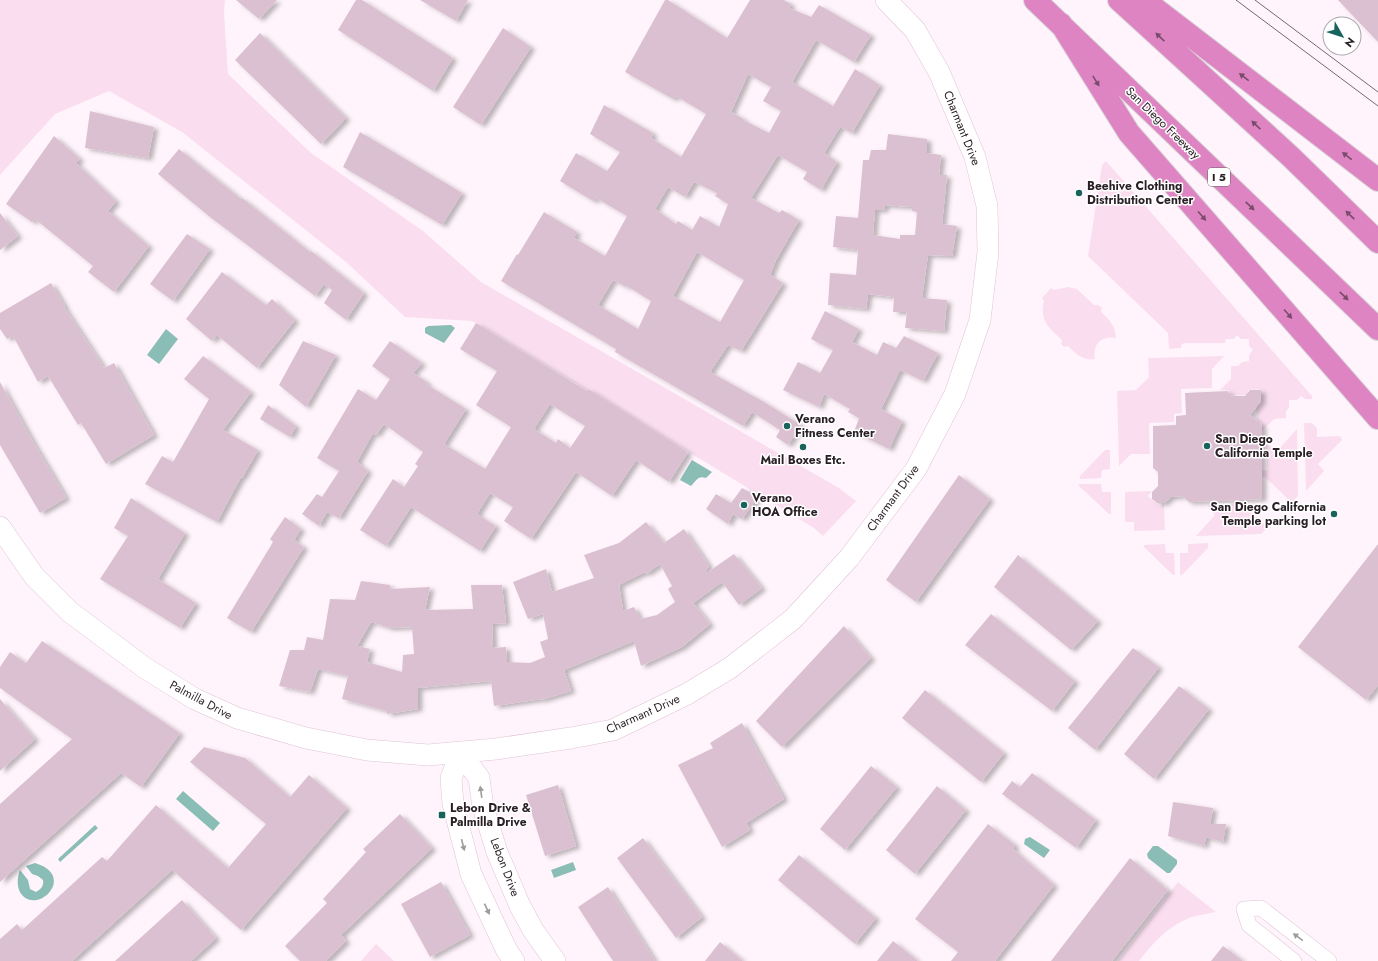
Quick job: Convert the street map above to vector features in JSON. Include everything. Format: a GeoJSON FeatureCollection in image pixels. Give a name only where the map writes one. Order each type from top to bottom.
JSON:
{"type":"FeatureCollection","features":[{"type":"Feature","properties":{"kind":"highway","name":"San Diego Freeway"},"geometry":{"type":"LineString","coordinates":[[1035,0],[1378,329]]}},
{"type":"Feature","properties":{"kind":"highway"},"geometry":{"type":"LineString","coordinates":[[1120,0],[1291,157],[1378,242]]}},
{"type":"Feature","properties":{"kind":"highway"},"geometry":{"type":"LineString","coordinates":[[1144,0],[1378,180]]}},
{"type":"Feature","properties":{"kind":"highway"},"geometry":{"type":"LineString","coordinates":[[1060,24],[1129,133],[1378,418]]}},
{"type":"Feature","properties":{"kind":"street","name":"Charmant Drive"},"geometry":{"type":"LineString","coordinates":[[461,753],[526,746],[613,730],[686,694],[730,668],[793,619],[849,558],[916,469],[955,394],[980,320],[988,252],[987,206],[975,157],[939,72],[915,30],[886,0]]}},
{"type":"Feature","properties":{"kind":"street","name":"Palmilla Drive"},"geometry":{"type":"LineString","coordinates":[[0,527],[34,576],[70,612],[145,668],[195,699],[237,718],[306,738],[367,750],[428,755],[461,753]]}},
{"type":"Feature","properties":{"kind":"street"},"geometry":{"type":"LineString","coordinates":[[461,753],[451,778],[452,804],[471,874],[506,949],[514,961]]}},
{"type":"Feature","properties":{"kind":"street","name":"Lebon Drive"},"geometry":{"type":"LineString","coordinates":[[461,753],[479,778],[483,807],[497,852],[520,906],[533,930],[555,961]]}},
{"type":"Feature","properties":{"kind":"street"},"geometry":{"type":"LineString","coordinates":[[1294,961],[1249,925],[1244,909],[1262,908],[1329,961]]}},
{"type":"Feature","properties":{"kind":"shaded area"},"geometry":{"type":"Polygon","coordinates":[[[0,0],[225,0],[224,12],[228,74],[311,153],[423,231],[481,282],[839,488],[856,501],[823,536],[814,528],[476,323],[472,321],[405,317],[346,262],[182,132],[109,91],[55,114],[0,175],[0,0]]]}},
{"type":"Feature","properties":{"kind":"shaded area"},"geometry":{"type":"Polygon","coordinates":[[[1106,161],[1312,396],[1312,399],[1305,399],[1301,396],[1297,400],[1289,400],[1289,408],[1286,411],[1286,418],[1274,419],[1262,431],[1262,424],[1257,423],[1256,402],[1261,401],[1261,391],[1259,389],[1249,390],[1248,395],[1229,395],[1227,390],[1220,390],[1231,379],[1231,366],[1238,366],[1242,362],[1249,361],[1249,355],[1253,350],[1249,346],[1249,339],[1241,339],[1237,335],[1234,339],[1226,339],[1225,343],[1184,343],[1181,345],[1181,348],[1169,349],[1168,333],[1088,256],[1102,165],[1106,161]]]}},
{"type":"Feature","properties":{"kind":"shaded area"},"geometry":{"type":"Polygon","coordinates":[[[1068,287],[1077,289],[1094,305],[1098,305],[1102,308],[1101,312],[1113,327],[1116,338],[1106,338],[1096,345],[1094,354],[1095,359],[1083,358],[1068,346],[1064,347],[1061,344],[1061,339],[1052,331],[1044,318],[1044,301],[1042,298],[1051,288],[1054,290],[1068,287]]]}},
{"type":"Feature","properties":{"kind":"shaded area"},"geometry":{"type":"Polygon","coordinates":[[[451,325],[455,328],[444,343],[425,333],[425,328],[428,326],[451,325]]]}},
{"type":"Feature","properties":{"kind":"shaded area"},"geometry":{"type":"Polygon","coordinates":[[[166,329],[178,339],[159,364],[147,355],[166,329]]]}},
{"type":"Feature","properties":{"kind":"shaded area"},"geometry":{"type":"Polygon","coordinates":[[[1224,356],[1212,369],[1212,388],[1181,389],[1182,413],[1174,414],[1174,422],[1149,423],[1150,454],[1131,454],[1119,466],[1117,391],[1136,390],[1149,377],[1148,358],[1224,356]]]}},
{"type":"Feature","properties":{"kind":"shaded area"},"geometry":{"type":"Polygon","coordinates":[[[1304,423],[1312,423],[1317,428],[1317,437],[1340,436],[1342,440],[1318,464],[1324,471],[1306,491],[1304,423]]]}},
{"type":"Feature","properties":{"kind":"shaded area"},"geometry":{"type":"Polygon","coordinates":[[[1297,429],[1298,496],[1293,501],[1290,501],[1265,477],[1242,478],[1242,471],[1267,470],[1266,445],[1269,445],[1276,452],[1297,429]]]}},
{"type":"Feature","properties":{"kind":"shaded area"},"geometry":{"type":"Polygon","coordinates":[[[1105,450],[1110,450],[1110,469],[1102,470],[1101,478],[1080,479],[1080,476],[1105,450]]]}},
{"type":"Feature","properties":{"kind":"shaded area"},"geometry":{"type":"Polygon","coordinates":[[[692,460],[712,472],[706,478],[701,477],[697,479],[691,486],[680,480],[692,460]]]}},
{"type":"Feature","properties":{"kind":"shaded area"},"geometry":{"type":"Polygon","coordinates":[[[1234,479],[1241,479],[1241,503],[1266,526],[1266,529],[1261,534],[1196,536],[1215,515],[1208,505],[1234,504],[1234,479]]]}},
{"type":"Feature","properties":{"kind":"shaded area"},"geometry":{"type":"Polygon","coordinates":[[[1079,484],[1101,484],[1102,492],[1111,492],[1111,514],[1109,514],[1079,486],[1079,484]]]}},
{"type":"Feature","properties":{"kind":"shaded area"},"geometry":{"type":"Polygon","coordinates":[[[1152,491],[1148,496],[1160,507],[1164,503],[1165,530],[1134,531],[1134,522],[1125,522],[1125,492],[1152,491]]]}},
{"type":"Feature","properties":{"kind":"shaded area"},"geometry":{"type":"Polygon","coordinates":[[[1208,543],[1208,548],[1182,575],[1180,575],[1180,553],[1188,553],[1188,544],[1208,543]]]}},
{"type":"Feature","properties":{"kind":"shaded area"},"geometry":{"type":"Polygon","coordinates":[[[1165,544],[1166,553],[1174,553],[1175,575],[1173,575],[1144,547],[1144,545],[1165,544]]]}},
{"type":"Feature","properties":{"kind":"shaded area"},"geometry":{"type":"Polygon","coordinates":[[[183,791],[220,823],[213,831],[176,799],[183,791]]]}},
{"type":"Feature","properties":{"kind":"shaded area"},"geometry":{"type":"Polygon","coordinates":[[[95,825],[98,828],[60,862],[58,859],[95,825]]]}},
{"type":"Feature","properties":{"kind":"shaded area"},"geometry":{"type":"Polygon","coordinates":[[[1030,837],[1050,850],[1044,858],[1024,844],[1025,839],[1030,837]]]}},
{"type":"Feature","properties":{"kind":"shaded area"},"geometry":{"type":"Polygon","coordinates":[[[1153,846],[1158,846],[1177,860],[1177,864],[1170,873],[1167,873],[1148,858],[1147,854],[1153,846]]]}},
{"type":"Feature","properties":{"kind":"shaded area"},"geometry":{"type":"Polygon","coordinates":[[[573,862],[576,870],[554,878],[551,870],[573,862]]]}},
{"type":"Feature","properties":{"kind":"shaded area"},"geometry":{"type":"Polygon","coordinates":[[[35,863],[47,869],[53,876],[54,883],[51,890],[45,896],[38,900],[30,900],[23,896],[19,890],[18,876],[20,870],[28,880],[30,889],[36,892],[39,890],[43,886],[43,880],[32,874],[26,866],[35,863]]]}},
{"type":"Feature","properties":{"kind":"shaded area"},"geometry":{"type":"Polygon","coordinates":[[[1178,882],[1216,912],[1192,917],[1174,926],[1155,942],[1139,961],[1118,961],[1178,882]]]}},
{"type":"Feature","properties":{"kind":"shaded area"},"geometry":{"type":"Polygon","coordinates":[[[376,944],[394,961],[361,961],[376,944]]]}},
{"type":"Feature","properties":{"kind":"building"},"geometry":{"type":"Polygon","coordinates":[[[236,0],[277,0],[259,19],[236,0]]]}},
{"type":"Feature","properties":{"kind":"building"},"geometry":{"type":"Polygon","coordinates":[[[356,0],[362,0],[453,58],[433,91],[338,30],[356,0]]]}},
{"type":"Feature","properties":{"kind":"building"},"geometry":{"type":"Polygon","coordinates":[[[420,0],[468,0],[456,21],[420,0]]]}},
{"type":"Feature","properties":{"kind":"building"},"geometry":{"type":"Polygon","coordinates":[[[665,0],[668,0],[727,38],[750,0],[784,0],[791,4],[789,8],[811,17],[819,5],[871,35],[854,62],[816,40],[792,82],[833,106],[855,69],[880,85],[852,133],[840,127],[824,153],[837,162],[821,190],[803,179],[807,172],[778,155],[751,198],[779,213],[782,210],[799,220],[776,260],[770,275],[783,283],[741,351],[728,345],[710,372],[764,402],[801,425],[788,445],[776,437],[780,430],[752,412],[743,426],[615,352],[616,349],[501,281],[544,212],[577,232],[574,238],[605,256],[627,216],[596,198],[593,201],[560,181],[576,153],[607,171],[620,152],[590,134],[604,105],[653,133],[651,138],[681,157],[706,114],[676,96],[673,99],[625,72],[665,0]],[[748,74],[731,112],[769,133],[781,111],[763,101],[771,87],[748,74]],[[694,182],[685,197],[668,187],[655,209],[676,224],[678,221],[692,230],[700,216],[719,227],[728,204],[715,196],[717,193],[694,182]],[[697,252],[673,296],[720,322],[744,280],[697,252]],[[613,280],[598,305],[638,329],[651,301],[627,286],[626,287],[613,280]]]}},
{"type":"Feature","properties":{"kind":"building"},"geometry":{"type":"Polygon","coordinates":[[[1338,0],[1378,0],[1378,42],[1362,25],[1362,16],[1353,16],[1338,0]]]}},
{"type":"Feature","properties":{"kind":"building"},"geometry":{"type":"Polygon","coordinates":[[[503,28],[531,47],[481,125],[453,107],[503,28]]]}},
{"type":"Feature","properties":{"kind":"building"},"geometry":{"type":"Polygon","coordinates":[[[260,33],[346,118],[321,144],[235,60],[260,33]]]}},
{"type":"Feature","properties":{"kind":"building"},"geometry":{"type":"Polygon","coordinates":[[[90,111],[154,127],[148,158],[85,148],[90,111]]]}},
{"type":"Feature","properties":{"kind":"building"},"geometry":{"type":"Polygon","coordinates":[[[360,132],[462,193],[442,225],[343,167],[360,132]]]}},
{"type":"Feature","properties":{"kind":"building"},"geometry":{"type":"Polygon","coordinates":[[[888,134],[927,139],[927,153],[941,155],[939,175],[947,175],[942,224],[957,226],[952,256],[928,255],[922,298],[947,300],[944,331],[905,328],[907,312],[893,312],[894,297],[868,294],[866,309],[828,305],[830,273],[856,275],[858,250],[833,247],[836,216],[858,218],[863,160],[869,160],[871,150],[886,150],[888,134]],[[885,205],[884,210],[875,210],[873,235],[900,239],[900,235],[915,235],[917,212],[912,211],[912,207],[885,205]]]}},
{"type":"Feature","properties":{"kind":"building"},"geometry":{"type":"Polygon","coordinates":[[[54,136],[80,159],[76,163],[116,201],[108,211],[149,246],[114,292],[88,272],[93,266],[35,219],[32,222],[6,204],[54,136]]]}},
{"type":"Feature","properties":{"kind":"building"},"geometry":{"type":"Polygon","coordinates":[[[179,149],[241,199],[242,198],[364,293],[346,320],[324,303],[332,290],[324,284],[315,296],[210,217],[158,174],[179,149]]]}},
{"type":"Feature","properties":{"kind":"building"},"geometry":{"type":"Polygon","coordinates":[[[0,213],[18,236],[0,250],[0,213]]]}},
{"type":"Feature","properties":{"kind":"building"},"geometry":{"type":"Polygon","coordinates":[[[187,234],[210,249],[173,301],[150,284],[187,234]]]}},
{"type":"Feature","properties":{"kind":"building"},"geometry":{"type":"Polygon","coordinates":[[[222,272],[266,305],[272,299],[295,320],[257,368],[217,335],[212,341],[186,319],[222,272]]]}},
{"type":"Feature","properties":{"kind":"building"},"geometry":{"type":"Polygon","coordinates":[[[51,283],[64,307],[104,368],[114,363],[154,435],[106,464],[81,423],[78,425],[48,376],[38,382],[13,336],[7,339],[0,329],[0,313],[51,283]]]}},
{"type":"Feature","properties":{"kind":"building"},"geometry":{"type":"Polygon","coordinates":[[[825,311],[859,329],[852,342],[877,355],[883,342],[896,348],[904,336],[938,353],[923,381],[900,370],[881,409],[902,421],[889,449],[854,432],[859,418],[848,412],[850,409],[824,394],[819,407],[783,390],[798,362],[820,373],[833,350],[811,339],[825,311]]]}},
{"type":"Feature","properties":{"kind":"building"},"geometry":{"type":"Polygon","coordinates":[[[476,323],[587,391],[588,389],[688,452],[669,482],[636,460],[612,496],[576,472],[531,539],[504,521],[513,507],[490,493],[477,514],[496,526],[480,551],[411,507],[386,546],[360,530],[393,479],[404,487],[418,466],[415,464],[423,452],[384,424],[376,435],[373,433],[357,462],[368,471],[339,518],[327,512],[319,526],[302,514],[317,494],[322,497],[339,471],[317,458],[358,389],[376,400],[390,379],[372,366],[390,341],[422,363],[413,373],[427,382],[426,384],[466,409],[444,444],[485,469],[511,427],[476,405],[497,371],[460,349],[476,323]],[[550,404],[534,429],[556,443],[558,439],[570,448],[585,426],[550,404]]]}},
{"type":"Feature","properties":{"kind":"building"},"geometry":{"type":"Polygon","coordinates":[[[303,341],[336,355],[306,407],[279,385],[303,341]]]}},
{"type":"Feature","properties":{"kind":"building"},"geometry":{"type":"Polygon","coordinates":[[[203,356],[251,392],[223,430],[258,450],[242,478],[241,477],[217,522],[145,484],[162,456],[173,462],[209,399],[184,379],[203,356]]]}},
{"type":"Feature","properties":{"kind":"building"},"geometry":{"type":"Polygon","coordinates":[[[0,382],[66,498],[40,513],[0,445],[0,382]]]}},
{"type":"Feature","properties":{"kind":"building","name":"San Diego California Temple"},"geometry":{"type":"Polygon","coordinates":[[[1250,390],[1261,390],[1261,401],[1250,415],[1262,425],[1262,499],[1189,502],[1182,496],[1171,497],[1164,503],[1157,503],[1152,499],[1152,492],[1158,486],[1158,472],[1153,468],[1153,426],[1176,425],[1176,416],[1186,415],[1185,393],[1227,391],[1232,396],[1245,396],[1250,390]]]}},
{"type":"Feature","properties":{"kind":"building"},"geometry":{"type":"Polygon","coordinates":[[[268,405],[296,426],[290,437],[260,419],[268,405]]]}},
{"type":"Feature","properties":{"kind":"building"},"geometry":{"type":"Polygon","coordinates":[[[959,475],[990,499],[916,602],[886,580],[959,475]]]}},
{"type":"Feature","properties":{"kind":"building"},"geometry":{"type":"Polygon","coordinates":[[[742,488],[758,497],[742,519],[733,514],[728,524],[706,509],[716,494],[731,503],[742,488]]]}},
{"type":"Feature","properties":{"kind":"building"},"geometry":{"type":"Polygon","coordinates":[[[131,498],[185,533],[158,579],[196,603],[180,628],[100,579],[128,536],[114,528],[131,498]]]}},
{"type":"Feature","properties":{"kind":"building"},"geometry":{"type":"Polygon","coordinates":[[[285,517],[301,529],[294,540],[304,547],[251,632],[227,618],[273,542],[270,539],[285,517]]]}},
{"type":"Feature","properties":{"kind":"building"},"geometry":{"type":"Polygon","coordinates":[[[646,522],[664,543],[684,529],[709,566],[705,574],[734,554],[762,588],[739,605],[722,582],[693,603],[710,624],[682,647],[641,666],[634,641],[564,670],[571,691],[541,700],[494,706],[491,681],[418,688],[418,709],[387,714],[387,711],[342,699],[348,676],[318,669],[310,692],[279,686],[290,650],[304,650],[307,637],[323,640],[330,599],[355,600],[361,581],[390,585],[390,589],[430,587],[425,610],[473,609],[471,585],[502,585],[506,623],[492,624],[493,648],[506,647],[507,662],[530,663],[545,657],[540,642],[548,639],[543,614],[528,619],[513,582],[546,569],[552,592],[594,578],[584,555],[619,543],[646,522]],[[660,564],[646,574],[645,572],[619,585],[623,611],[634,607],[640,619],[657,615],[675,602],[668,589],[672,586],[660,564]],[[371,622],[357,646],[370,649],[367,662],[402,672],[403,655],[414,654],[412,627],[390,628],[371,622]]]}},
{"type":"Feature","properties":{"kind":"building"},"geometry":{"type":"Polygon","coordinates":[[[1378,544],[1378,685],[1366,700],[1298,647],[1378,544]]]}},
{"type":"Feature","properties":{"kind":"building"},"geometry":{"type":"Polygon","coordinates":[[[1018,555],[1098,621],[1071,650],[994,587],[1018,555]]]}},
{"type":"Feature","properties":{"kind":"building"},"geometry":{"type":"Polygon","coordinates":[[[991,614],[1075,681],[1052,711],[965,645],[991,614]]]}},
{"type":"Feature","properties":{"kind":"building"},"geometry":{"type":"Polygon","coordinates":[[[844,626],[871,658],[782,747],[756,721],[844,626]]]}},
{"type":"Feature","properties":{"kind":"building"},"geometry":{"type":"Polygon","coordinates":[[[42,641],[180,733],[141,787],[121,773],[0,882],[0,804],[72,739],[0,688],[0,667],[10,652],[26,663],[42,641]]]}},
{"type":"Feature","properties":{"kind":"building"},"geometry":{"type":"Polygon","coordinates":[[[1133,648],[1159,667],[1095,750],[1068,728],[1133,648]]]}},
{"type":"Feature","properties":{"kind":"building"},"geometry":{"type":"Polygon","coordinates":[[[1179,686],[1209,709],[1154,779],[1124,754],[1179,686]]]}},
{"type":"Feature","properties":{"kind":"building"},"geometry":{"type":"Polygon","coordinates":[[[925,690],[1004,753],[981,782],[902,718],[925,690]]]}},
{"type":"Feature","properties":{"kind":"building"},"geometry":{"type":"Polygon","coordinates":[[[0,699],[35,739],[0,771],[0,699]]]}},
{"type":"Feature","properties":{"kind":"building"},"geometry":{"type":"Polygon","coordinates":[[[742,723],[784,799],[746,823],[750,830],[722,847],[678,765],[713,748],[710,743],[742,723]]]}},
{"type":"Feature","properties":{"kind":"building"},"geometry":{"type":"Polygon","coordinates":[[[204,747],[245,758],[290,797],[309,775],[347,808],[241,930],[172,870],[72,961],[0,961],[0,939],[17,924],[22,930],[102,857],[107,861],[156,805],[228,868],[266,824],[190,762],[204,747]]]}},
{"type":"Feature","properties":{"kind":"building"},"geometry":{"type":"Polygon","coordinates":[[[871,766],[897,787],[845,850],[820,829],[871,766]]]}},
{"type":"Feature","properties":{"kind":"building"},"geometry":{"type":"Polygon","coordinates":[[[1032,773],[1096,820],[1076,848],[1002,794],[1012,781],[1020,787],[1032,773]]]}},
{"type":"Feature","properties":{"kind":"building"},"geometry":{"type":"Polygon","coordinates":[[[558,785],[576,846],[545,856],[526,795],[558,785]]]}},
{"type":"Feature","properties":{"kind":"building"},"geometry":{"type":"Polygon","coordinates":[[[937,786],[966,810],[915,874],[886,850],[937,786]]]}},
{"type":"Feature","properties":{"kind":"building"},"geometry":{"type":"Polygon","coordinates":[[[1173,802],[1213,808],[1210,824],[1226,824],[1223,842],[1206,837],[1204,846],[1168,836],[1173,802]]]}},
{"type":"Feature","properties":{"kind":"building"},"geometry":{"type":"Polygon","coordinates":[[[400,814],[432,848],[341,935],[346,941],[326,961],[300,961],[285,946],[327,903],[323,899],[366,852],[363,849],[400,814]]]}},
{"type":"Feature","properties":{"kind":"building"},"geometry":{"type":"Polygon","coordinates":[[[988,824],[1015,845],[1013,849],[1054,885],[995,961],[951,961],[958,952],[915,919],[988,824]]]}},
{"type":"Feature","properties":{"kind":"building"},"geometry":{"type":"Polygon","coordinates":[[[643,838],[702,917],[676,938],[617,858],[643,838]]]}},
{"type":"Feature","properties":{"kind":"building"},"geometry":{"type":"Polygon","coordinates":[[[799,855],[876,918],[855,944],[778,880],[799,855]]]}},
{"type":"Feature","properties":{"kind":"building"},"geometry":{"type":"Polygon","coordinates":[[[1130,858],[1168,890],[1112,961],[1051,961],[1130,858]]]}},
{"type":"Feature","properties":{"kind":"building"},"geometry":{"type":"Polygon","coordinates":[[[441,882],[470,935],[430,957],[401,904],[441,882]]]}},
{"type":"Feature","properties":{"kind":"building"},"geometry":{"type":"Polygon","coordinates":[[[608,887],[655,961],[613,961],[578,907],[608,887]]]}},
{"type":"Feature","properties":{"kind":"building"},"geometry":{"type":"Polygon","coordinates":[[[182,900],[216,938],[191,961],[115,961],[182,900]]]}},
{"type":"Feature","properties":{"kind":"building"},"geometry":{"type":"Polygon","coordinates":[[[893,941],[918,961],[877,961],[893,941]]]}},
{"type":"Feature","properties":{"kind":"building"},"geometry":{"type":"Polygon","coordinates":[[[720,942],[743,961],[705,961],[720,942]]]}},
{"type":"Feature","properties":{"kind":"building"},"geometry":{"type":"Polygon","coordinates":[[[1223,946],[1243,961],[1211,961],[1223,946]]]}},
{"type":"Feature","properties":{"kind":"tram line"},"geometry":{"type":"LineString","coordinates":[[1236,0],[1378,106]]}},
{"type":"Feature","properties":{"kind":"tram line"},"geometry":{"type":"LineString","coordinates":[[1255,0],[1378,92]]}},
{"type":"Feature","properties":{"kind":"place","name":"Beehive Clothing Distribution Center"},"geometry":{"type":"Point","coordinates":[1079,193]}},
{"type":"Feature","properties":{"kind":"place","name":"Verano Fitness Center"},"geometry":{"type":"Point","coordinates":[787,426]}},
{"type":"Feature","properties":{"kind":"place","name":"San Diego California Temple"},"geometry":{"type":"Point","coordinates":[1207,446]}},
{"type":"Feature","properties":{"kind":"place","name":"Mail Boxes Etc."},"geometry":{"type":"Point","coordinates":[803,447]}},
{"type":"Feature","properties":{"kind":"place","name":"Verano HOA Office"},"geometry":{"type":"Point","coordinates":[744,505]}},
{"type":"Feature","properties":{"kind":"place","name":"San Diego California Temple parking lot"},"geometry":{"type":"Point","coordinates":[1334,514]}},
{"type":"Feature","properties":{"kind":"place","name":"Lebon Drive & Palmilla Drive"},"geometry":{"type":"Point","coordinates":[442,815]}}]}
